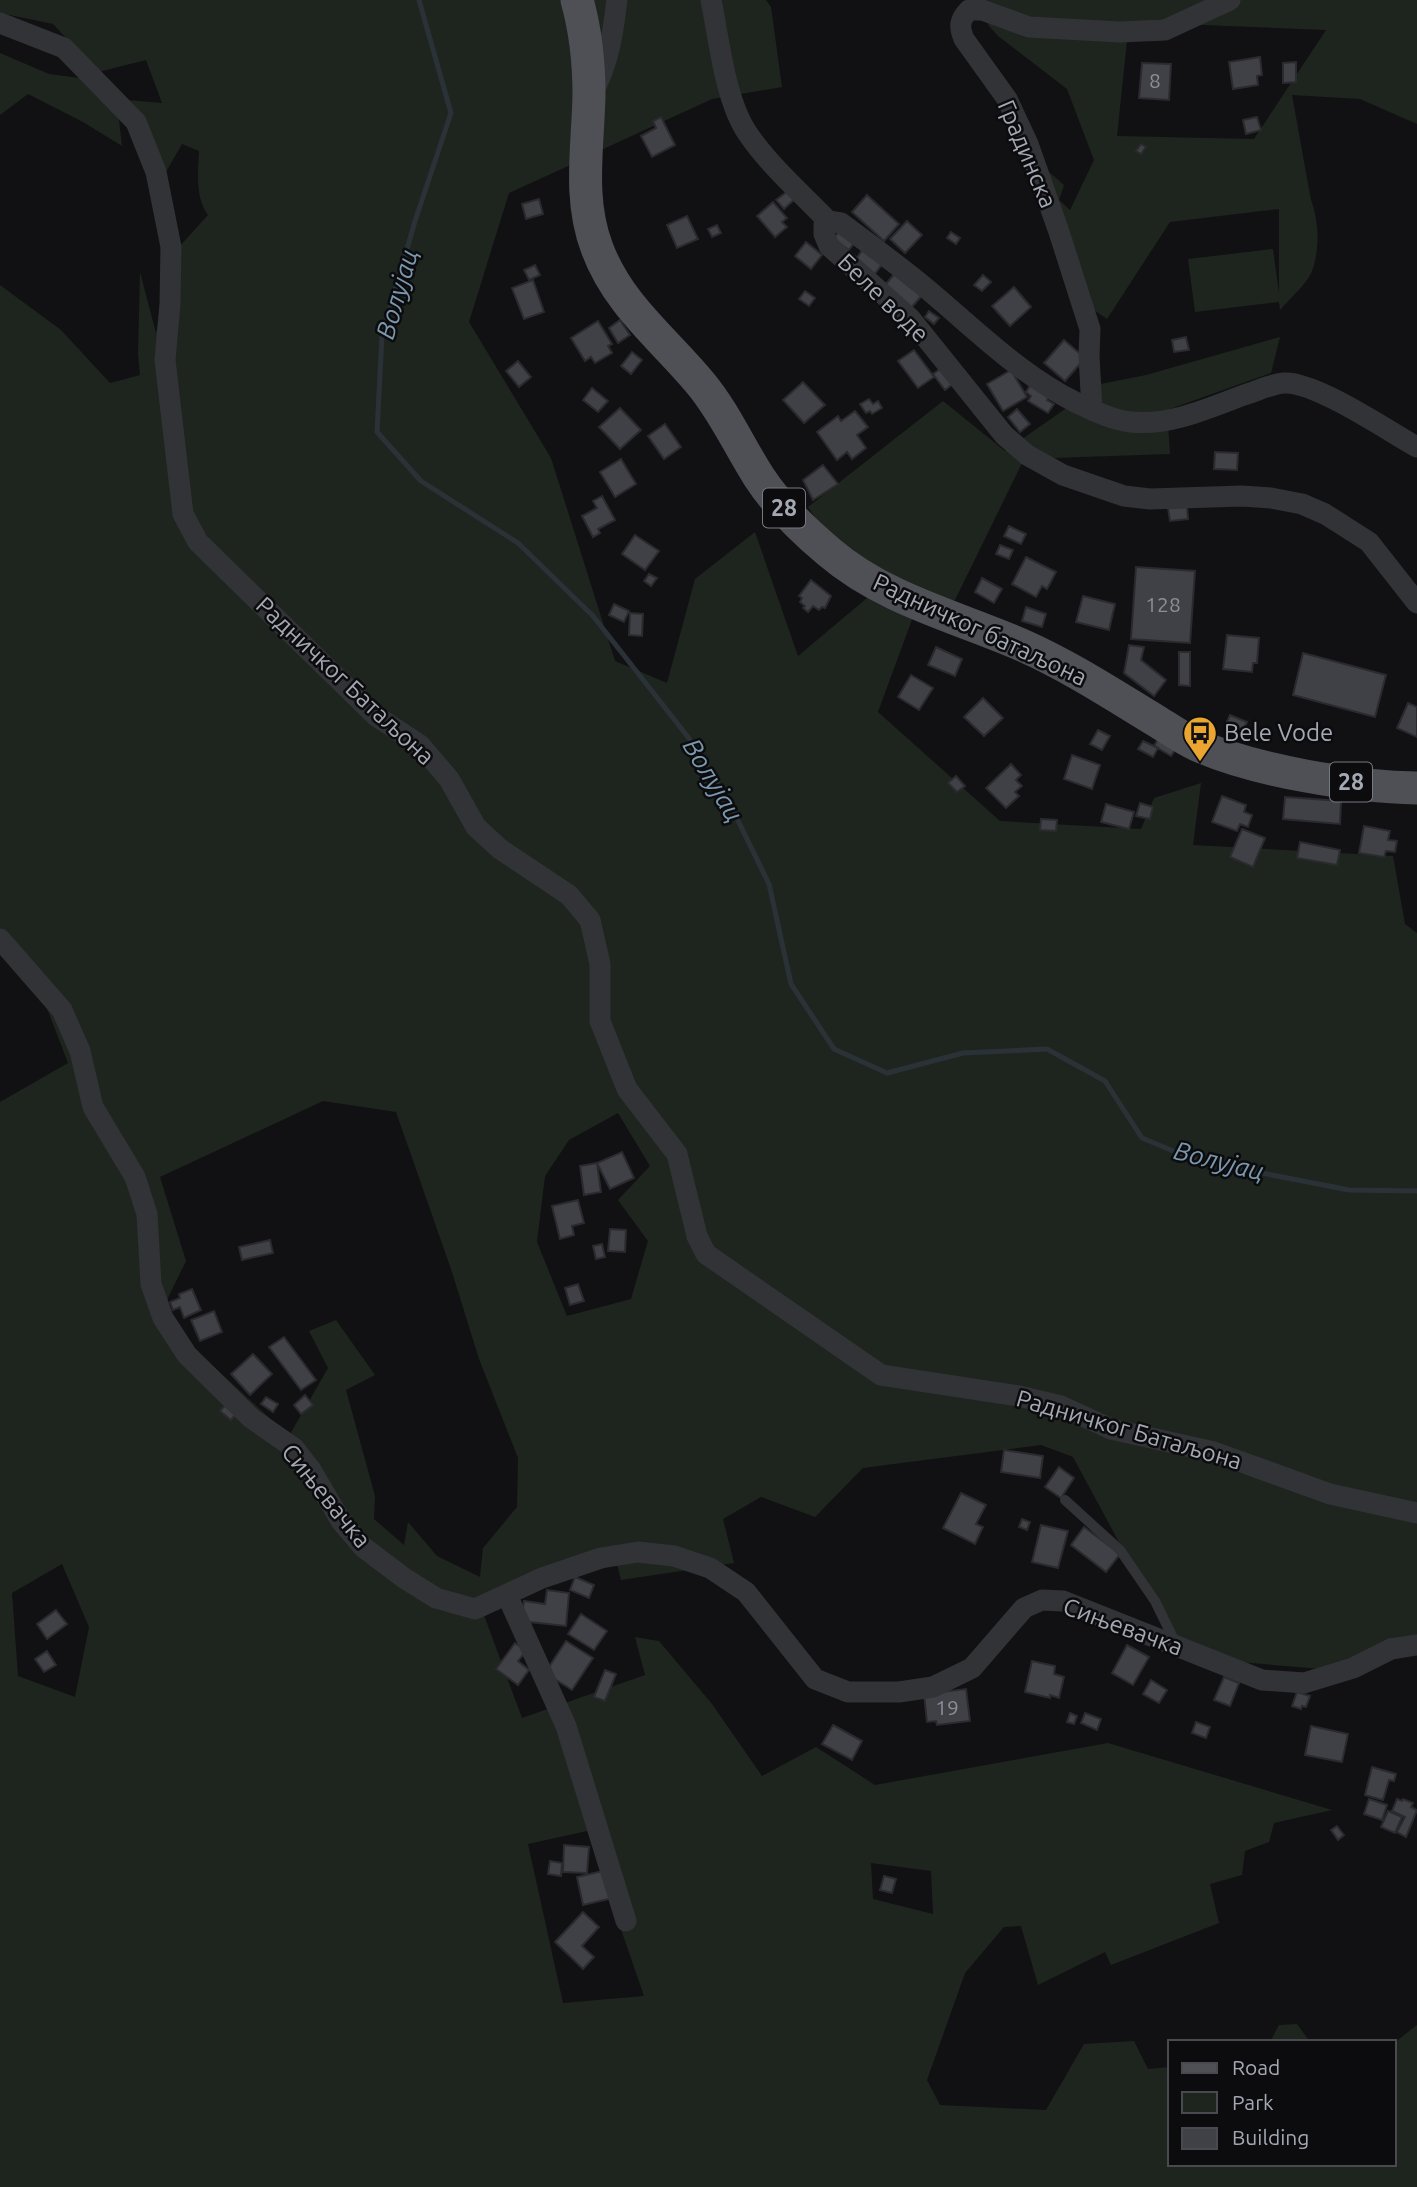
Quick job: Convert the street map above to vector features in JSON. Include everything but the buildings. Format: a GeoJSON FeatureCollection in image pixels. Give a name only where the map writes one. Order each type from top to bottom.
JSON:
{"type":"FeatureCollection","features":[{"type":"Feature","properties":{"kind":"main road","name":"Радничког батаљона"},"geometry":{"type":"LineString","coordinates":[[577,0],[588,55],[589,100],[584,167],[586,203],[593,238],[608,275],[639,318],[701,384],[772,495],[831,554],[904,598],[1042,655],[1198,745],[1236,759],[1328,779],[1414,784]]}},
{"type":"Feature","properties":{"kind":"street"},"geometry":{"type":"LineString","coordinates":[[589,100],[606,65],[612,44],[617,0]]}},
{"type":"Feature","properties":{"kind":"street"},"geometry":{"type":"LineString","coordinates":[[711,0],[727,86],[746,132],[769,161],[828,221]]}},
{"type":"Feature","properties":{"kind":"street","name":"Градинска"},"geometry":{"type":"LineString","coordinates":[[1092,410],[1090,329],[1075,280],[1028,144],[1007,99],[964,39],[960,28],[961,18],[969,10],[982,10],[1029,26],[1120,32],[1165,30],[1230,0]]}},
{"type":"Feature","properties":{"kind":"street","name":"Радничког Батаљона"},"geometry":{"type":"LineString","coordinates":[[0,23],[64,48],[136,122],[156,172],[171,247],[165,360],[183,514],[198,542],[376,716],[420,745],[449,779],[476,827],[500,849],[569,895],[590,920],[600,964],[600,1021],[627,1089],[677,1154],[697,1236],[706,1254],[881,1375],[1018,1396],[1061,1406],[1111,1429],[1214,1452],[1330,1494],[1417,1513]]}},
{"type":"Feature","properties":{"kind":"street","name":"Беле воде"},"geometry":{"type":"LineString","coordinates":[[1417,447],[1312,389],[1285,383],[1269,386],[1195,413],[1156,422],[1132,422],[1106,417],[1015,365],[921,284],[841,223],[828,221],[823,228],[825,240],[830,246],[910,318],[1004,435],[1027,455],[1063,475],[1124,496],[1150,499],[1242,496],[1302,504],[1325,514],[1369,542],[1417,603]]}},
{"type":"Feature","properties":{"kind":"street","name":"Сињевачка"},"geometry":{"type":"LineString","coordinates":[[0,939],[62,1010],[76,1041],[93,1107],[135,1177],[147,1214],[151,1284],[159,1307],[187,1355],[251,1418],[293,1448],[311,1470],[341,1521],[363,1547],[436,1598],[475,1609],[542,1578],[601,1558],[638,1552],[674,1556],[710,1568],[746,1592],[815,1679],[848,1692],[899,1692],[933,1687],[972,1668],[1024,1608],[1042,1600],[1063,1601],[1262,1680],[1304,1683],[1353,1668],[1391,1649],[1417,1645]]}},
{"type":"Feature","properties":{"kind":"street"},"geometry":{"type":"LineString","coordinates":[[507,1595],[566,1726],[626,1921]]}},
{"type":"Feature","properties":{"kind":"lane"},"geometry":{"type":"LineString","coordinates":[[1065,1500],[1120,1550],[1155,1601],[1178,1646]]}},
{"type":"Feature","properties":{"kind":"green space"},"geometry":{"type":"Polygon","coordinates":[[[0,0],[565,0],[580,64],[577,162],[509,193],[469,322],[551,458],[615,661],[667,683],[695,579],[755,532],[798,656],[867,598],[808,507],[943,401],[1005,451],[1101,384],[1146,375],[1280,337],[1271,373],[1167,410],[1170,454],[1024,459],[955,600],[914,614],[878,712],[1000,821],[1141,829],[1154,798],[1201,783],[1193,845],[1393,856],[1405,924],[1417,933],[1417,1653],[1321,1669],[1181,1657],[1073,1457],[1041,1445],[863,1468],[815,1517],[761,1497],[723,1519],[734,1563],[621,1580],[613,1548],[478,1599],[522,1718],[645,1675],[635,1637],[659,1641],[712,1704],[762,1776],[816,1747],[875,1785],[1108,1743],[1332,1810],[1274,1823],[1269,1842],[1245,1851],[1242,1875],[1210,1884],[1219,1923],[1111,1965],[1105,1952],[1038,1985],[1021,1926],[1004,1927],[965,1973],[927,2080],[940,2105],[1046,2110],[1084,2044],[1134,2041],[1148,2069],[1168,2067],[1168,2166],[1396,2166],[1396,2041],[1417,2025],[1417,2187],[0,2187],[0,1102],[68,1063],[28,959],[0,933],[0,285],[61,330],[110,383],[140,375],[140,272],[156,333],[179,247],[208,215],[199,193],[199,151],[182,144],[163,177],[128,100],[162,103],[146,60],[98,72],[53,24],[0,13],[0,0]],[[323,1101],[160,1177],[186,1261],[165,1304],[187,1342],[289,1436],[328,1368],[309,1331],[336,1320],[375,1375],[346,1390],[375,1496],[374,1519],[404,1545],[408,1522],[437,1556],[480,1577],[483,1548],[517,1507],[518,1458],[479,1359],[452,1272],[396,1112],[323,1101]],[[618,1113],[569,1140],[545,1176],[537,1242],[567,1316],[631,1299],[648,1241],[618,1200],[650,1166],[618,1113]],[[62,1564],[12,1593],[18,1676],[75,1697],[89,1627],[62,1564]],[[587,1831],[528,1844],[563,2003],[644,1996],[587,1831]],[[871,1863],[873,1899],[933,1914],[931,1871],[871,1863]]]}},
{"type":"Feature","properties":{"kind":"green space"},"geometry":{"type":"Polygon","coordinates":[[[585,0],[766,0],[771,7],[782,87],[712,99],[599,151],[585,0]]]}},
{"type":"Feature","properties":{"kind":"green space"},"geometry":{"type":"Polygon","coordinates":[[[977,0],[1417,0],[1417,124],[1360,99],[1292,95],[1316,217],[1317,235],[1315,262],[1310,276],[1302,286],[1280,310],[1279,302],[1195,312],[1188,259],[1273,249],[1279,293],[1279,209],[1170,222],[1107,319],[1094,310],[1048,171],[1064,185],[1059,200],[1070,210],[1094,160],[1067,89],[998,36],[989,26],[977,0]],[[1129,22],[1117,136],[1254,139],[1326,30],[1129,22]]]}},
{"type":"Feature","properties":{"kind":"green space"},"geometry":{"type":"Polygon","coordinates":[[[0,53],[49,74],[80,78],[118,112],[122,146],[83,122],[28,94],[0,115],[0,53]]]}},
{"type":"Feature","properties":{"kind":"green space"},"geometry":{"type":"Polygon","coordinates":[[[1297,2024],[1309,2040],[1271,2040],[1279,2025],[1297,2024]]]}},
{"type":"Feature","properties":{"kind":"waterway","name":"Волујац"},"geometry":{"type":"LineString","coordinates":[[419,0],[451,113],[415,221],[382,336],[377,432],[421,481],[518,543],[593,616],[688,737],[727,798],[769,884],[791,984],[834,1049],[887,1073],[963,1053],[1047,1049],[1105,1081],[1142,1138],[1195,1160],[1349,1190],[1417,1191]]}},
{"type":"Feature","properties":{"kind":"place","name":"Bele Vode"},"geometry":{"type":"Point","coordinates":[1200,763]}}]}
